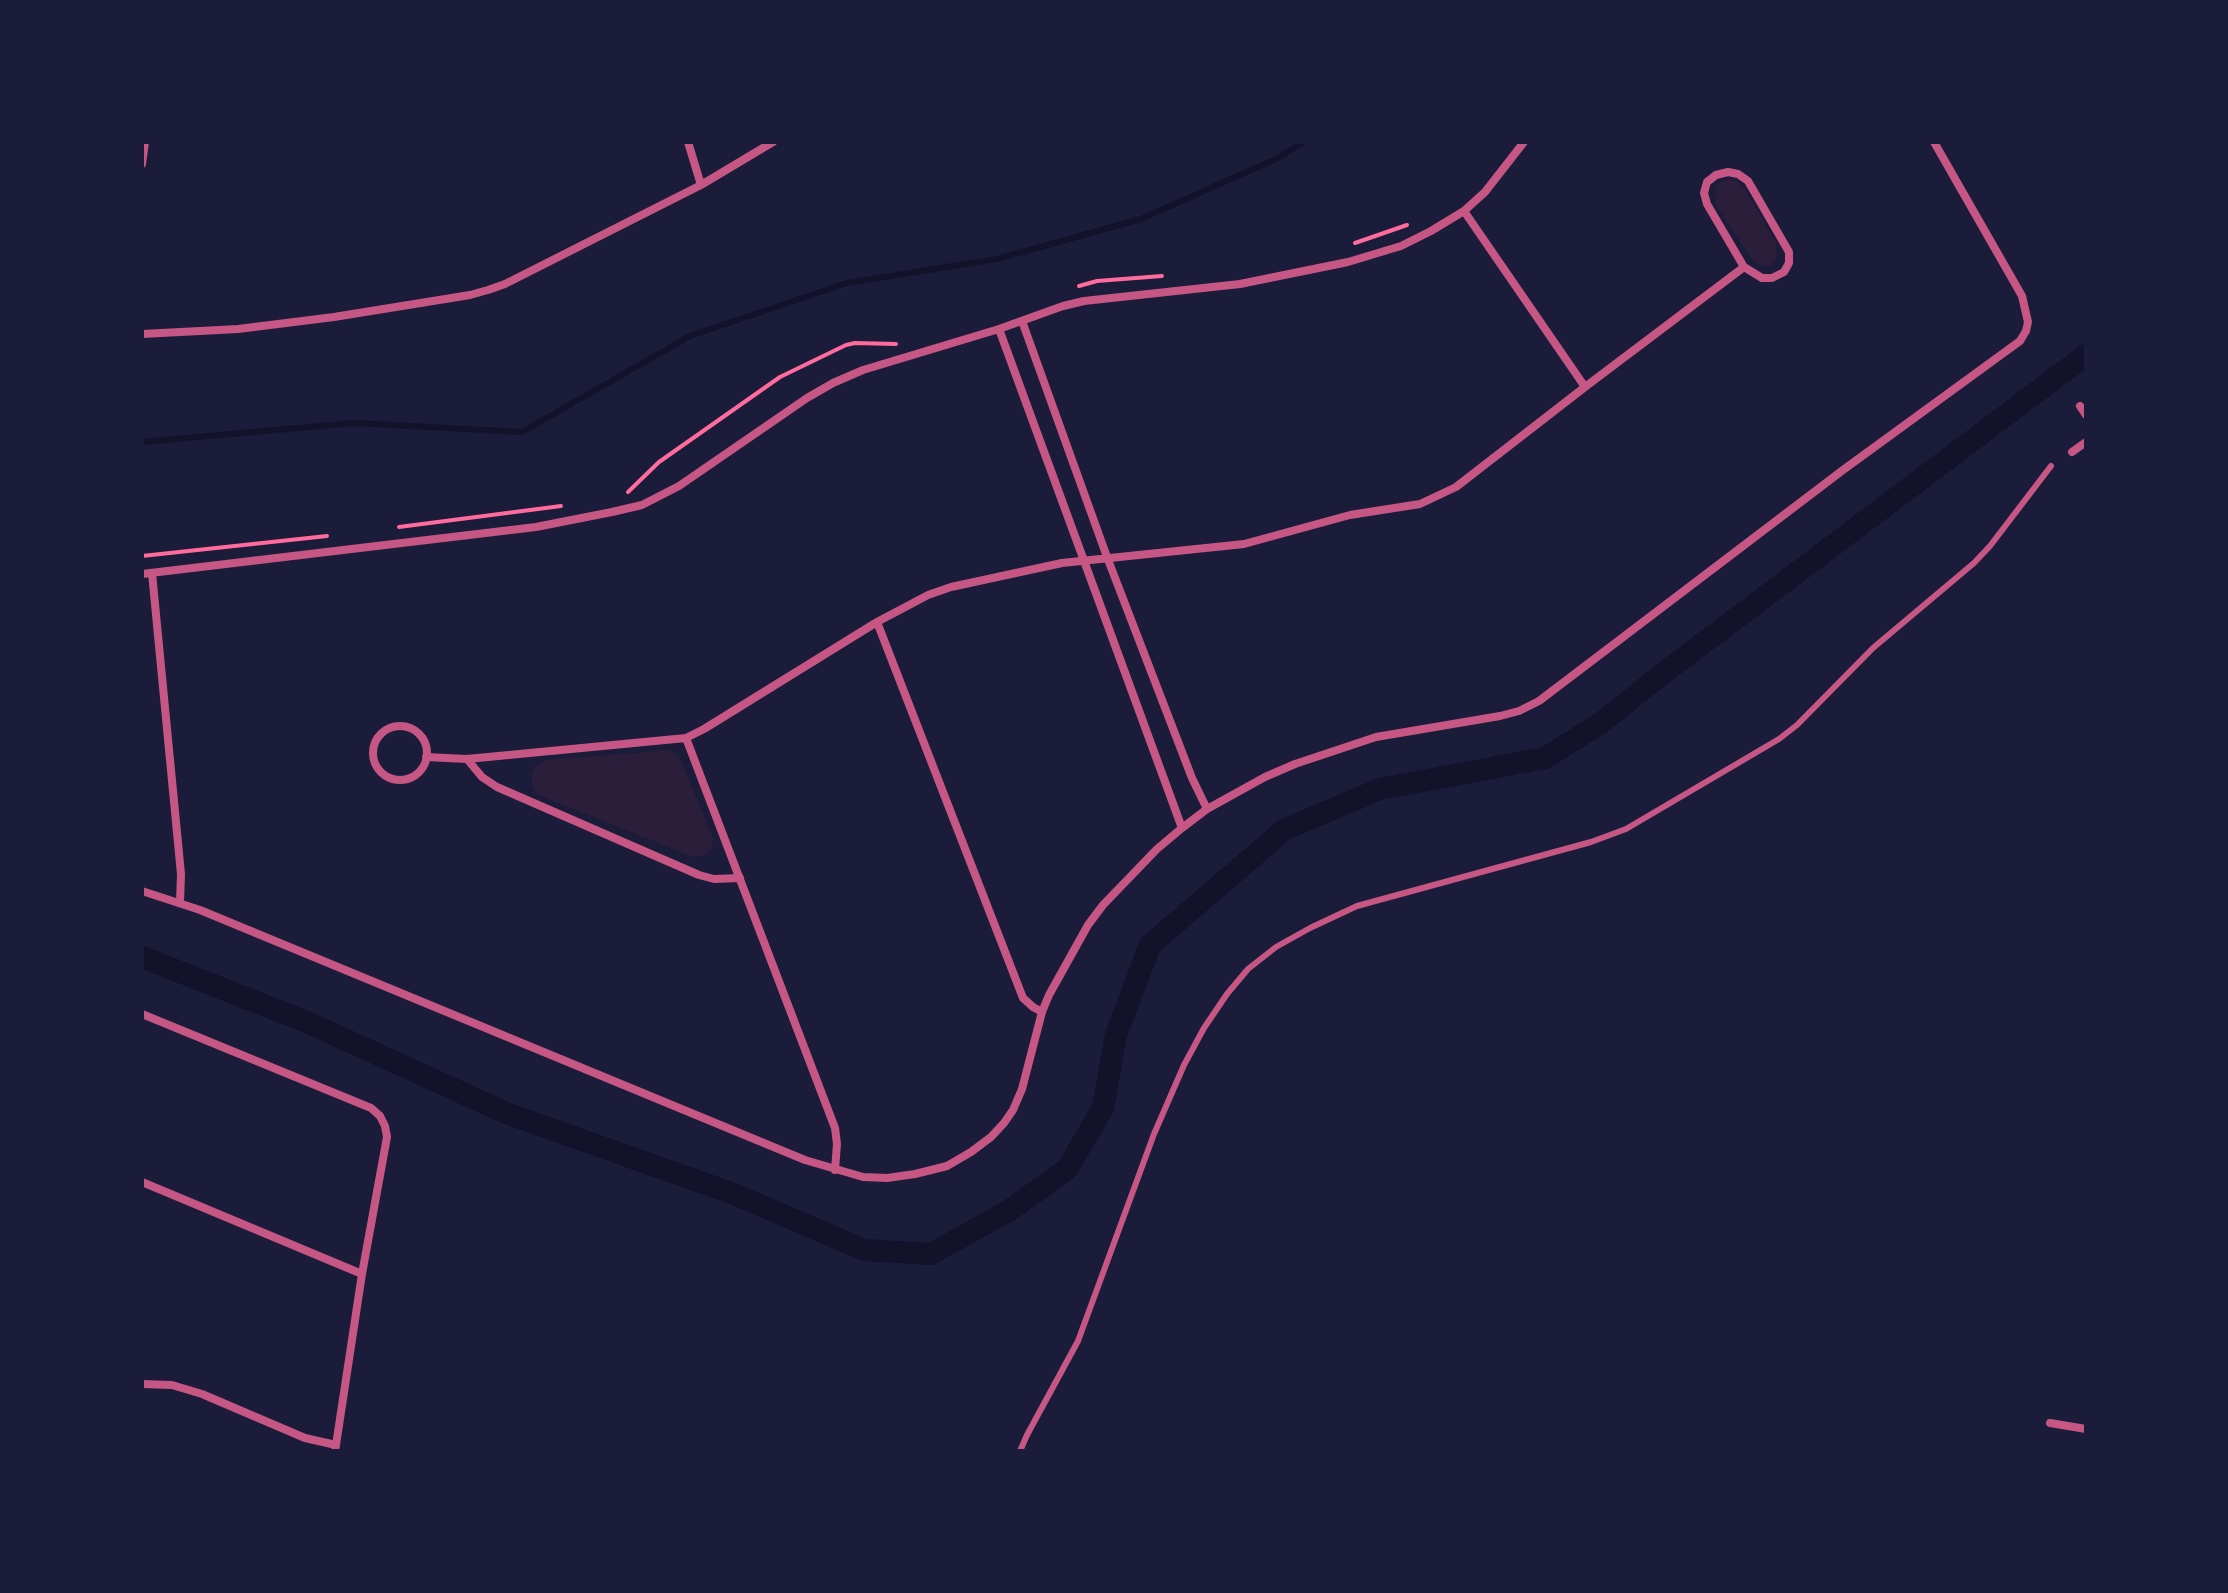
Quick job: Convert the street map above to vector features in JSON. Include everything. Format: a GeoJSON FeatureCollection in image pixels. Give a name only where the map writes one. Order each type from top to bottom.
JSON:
{"type":"FeatureCollection","features":[{"type":"Feature","properties":{"kind":"street"},"geometry":{"type":"LineString","coordinates":[[142,164],[145,142]]}},
{"type":"Feature","properties":{"kind":"street"},"geometry":{"type":"LineString","coordinates":[[688,142],[701,185]]}},
{"type":"Feature","properties":{"kind":"street"},"geometry":{"type":"LineString","coordinates":[[142,334],[238,329],[470,295],[505,284],[701,185],[773,142]]}},
{"type":"Feature","properties":{"kind":"street"},"geometry":{"type":"LineString","coordinates":[[180,902],[181,874],[147,574],[536,527],[642,505],[679,486],[807,398],[863,370],[1084,301],[1240,284],[1348,262],[1401,246],[1464,211],[1485,192],[1524,142]]}},
{"type":"Feature","properties":{"kind":"street"},"geometry":{"type":"LineString","coordinates":[[142,891],[180,902],[805,1160],[863,1177],[887,1178],[947,1166],[991,1137],[1004,1123],[1022,1089],[1049,995],[1088,925],[1157,849],[1182,828],[1207,809],[1295,764],[1376,737],[1500,716],[1539,701],[1843,470],[2020,341],[2028,322],[2022,296],[1934,142]]}},
{"type":"Feature","properties":{"kind":"street"},"geometry":{"type":"LineString","coordinates":[[1728,172],[1748,181],[1789,252],[1789,263],[1784,272],[1772,278],[1762,278],[1744,267],[1707,204],[1704,193],[1707,182],[1716,175],[1728,172]]}},
{"type":"Feature","properties":{"kind":"street"},"geometry":{"type":"LineString","coordinates":[[1464,211],[1585,387]]}},
{"type":"Feature","properties":{"kind":"street"},"geometry":{"type":"LineString","coordinates":[[426,757],[467,759],[686,738],[877,622],[928,595],[951,587],[1083,560],[1244,544],[1350,515],[1420,504],[1456,487],[1744,267]]}},
{"type":"Feature","properties":{"kind":"street"},"geometry":{"type":"LineString","coordinates":[[1022,321],[1107,557],[1192,778],[1207,809]]}},
{"type":"Feature","properties":{"kind":"street"},"geometry":{"type":"LineString","coordinates":[[999,329],[1182,828]]}},
{"type":"Feature","properties":{"kind":"street"},"geometry":{"type":"LineString","coordinates":[[2080,406],[2086,415]]}},
{"type":"Feature","properties":{"kind":"street"},"geometry":{"type":"LineString","coordinates":[[2072,452],[2086,442]]}},
{"type":"Feature","properties":{"kind":"street"},"geometry":{"type":"LineString","coordinates":[[877,622],[1023,998],[1042,1012]]}},
{"type":"Feature","properties":{"kind":"street"},"geometry":{"type":"LineString","coordinates":[[402,726],[418,733],[426,748],[426,757],[418,772],[402,780],[393,779],[378,769],[373,753],[379,736],[385,730],[402,726]]}},
{"type":"Feature","properties":{"kind":"street"},"geometry":{"type":"LineString","coordinates":[[686,738],[835,1128],[835,1170]]}},
{"type":"Feature","properties":{"kind":"street"},"geometry":{"type":"LineString","coordinates":[[467,759],[482,777],[497,787],[685,869],[714,879],[740,878]]}},
{"type":"Feature","properties":{"kind":"street"},"geometry":{"type":"LineString","coordinates":[[142,1014],[371,1108],[380,1116],[387,1137],[335,1448],[202,1394],[172,1385],[142,1384]]}},
{"type":"Feature","properties":{"kind":"street"},"geometry":{"type":"LineString","coordinates":[[142,1182],[362,1274]]}},
{"type":"Feature","properties":{"kind":"street"},"geometry":{"type":"LineString","coordinates":[[2050,1423],[2086,1429]]}},
{"type":"Feature","properties":{"kind":"lane"},"geometry":{"type":"LineString","coordinates":[[1020,1451],[1078,1341],[1154,1134],[1184,1065],[1227,994],[1248,969],[1276,947],[1357,906],[1591,842],[1626,829],[1779,739],[1797,725],[1873,648],[1974,563],[2051,466]]}},
{"type":"Feature","properties":{"kind":"shaded area"},"geometry":{"type":"Polygon","coordinates":[[[1727,179],[1744,187],[1776,243],[1776,260],[1772,265],[1764,267],[1753,261],[1715,204],[1716,188],[1727,179]]]}},
{"type":"Feature","properties":{"kind":"shaded area"},"geometry":{"type":"Polygon","coordinates":[[[669,750],[679,756],[713,838],[712,848],[706,855],[693,857],[536,794],[532,785],[536,766],[546,760],[669,750]]]}},
{"type":"Feature","properties":{"kind":"waterway"},"geometry":{"type":"LineString","coordinates":[[142,442],[354,423],[522,432],[690,336],[847,283],[997,259],[1141,219],[1278,158],[1304,142]]}},
{"type":"Feature","properties":{"kind":"waterway"},"geometry":{"type":"LineString","coordinates":[[142,957],[309,1023],[506,1113],[734,1194],[864,1250],[931,1254],[1010,1210],[1067,1169],[1103,1108],[1116,1035],[1150,945],[1284,830],[1380,789],[1545,758],[1601,723],[2086,355]]}}]}
